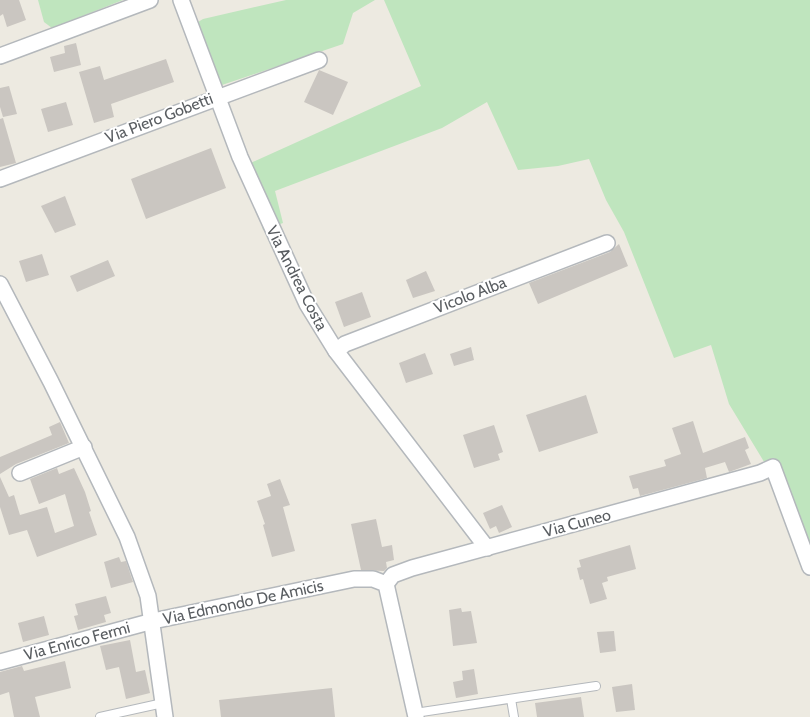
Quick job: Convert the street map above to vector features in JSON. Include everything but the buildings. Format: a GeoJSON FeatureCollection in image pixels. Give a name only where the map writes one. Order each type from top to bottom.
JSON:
{"type":"FeatureCollection","features":[{"type":"Feature","properties":{"kind":"street"},"geometry":{"type":"LineString","coordinates":[[0,56],[150,0]]}},
{"type":"Feature","properties":{"kind":"street","name":"Via Andrea Costa"},"geometry":{"type":"LineString","coordinates":[[181,0],[219,96],[240,157],[307,304],[336,350],[487,548]]}},
{"type":"Feature","properties":{"kind":"street","name":"Via Piero Gobetti"},"geometry":{"type":"LineString","coordinates":[[0,178],[319,60]]}},
{"type":"Feature","properties":{"kind":"street","name":"Vicolo Alba"},"geometry":{"type":"LineString","coordinates":[[336,350],[345,344],[606,243]]}},
{"type":"Feature","properties":{"kind":"street","name":"Via Edmondo De Amicis"},"geometry":{"type":"LineString","coordinates":[[0,284],[84,447],[127,537],[148,596],[153,621],[354,579],[374,578],[386,584]]}},
{"type":"Feature","properties":{"kind":"street"},"geometry":{"type":"LineString","coordinates":[[20,473],[84,447]]}},
{"type":"Feature","properties":{"kind":"street","name":"Via Cuneo"},"geometry":{"type":"LineString","coordinates":[[386,584],[393,575],[402,572],[760,473],[773,467],[810,568]]}},
{"type":"Feature","properties":{"kind":"street"},"geometry":{"type":"LineString","coordinates":[[386,584],[415,715]]}},
{"type":"Feature","properties":{"kind":"street"},"geometry":{"type":"LineString","coordinates":[[153,621],[164,710]]}},
{"type":"Feature","properties":{"kind":"street","name":"Via Enrico Fermi"},"geometry":{"type":"LineString","coordinates":[[0,662],[153,621]]}},
{"type":"Feature","properties":{"kind":"lane"},"geometry":{"type":"LineString","coordinates":[[415,715],[596,686]]}},
{"type":"Feature","properties":{"kind":"lane"},"geometry":{"type":"LineString","coordinates":[[511,699],[514,717]]}},
{"type":"Feature","properties":{"kind":"lane"},"geometry":{"type":"LineString","coordinates":[[100,717],[164,710]]}},
{"type":"Feature","properties":{"kind":"green space"},"geometry":{"type":"Polygon","coordinates":[[[38,0],[123,0],[52,28],[44,22],[38,0]]]}},
{"type":"Feature","properties":{"kind":"green space"},"geometry":{"type":"Polygon","coordinates":[[[286,0],[375,0],[353,13],[343,44],[222,85],[193,25],[203,19],[286,0]]]}},
{"type":"Feature","properties":{"kind":"green space"},"geometry":{"type":"Polygon","coordinates":[[[384,0],[810,0],[810,547],[772,475],[729,404],[711,345],[674,358],[624,232],[606,200],[589,159],[558,166],[518,170],[487,102],[442,128],[275,191],[283,223],[263,230],[246,165],[421,86],[384,0]]]}}]}
